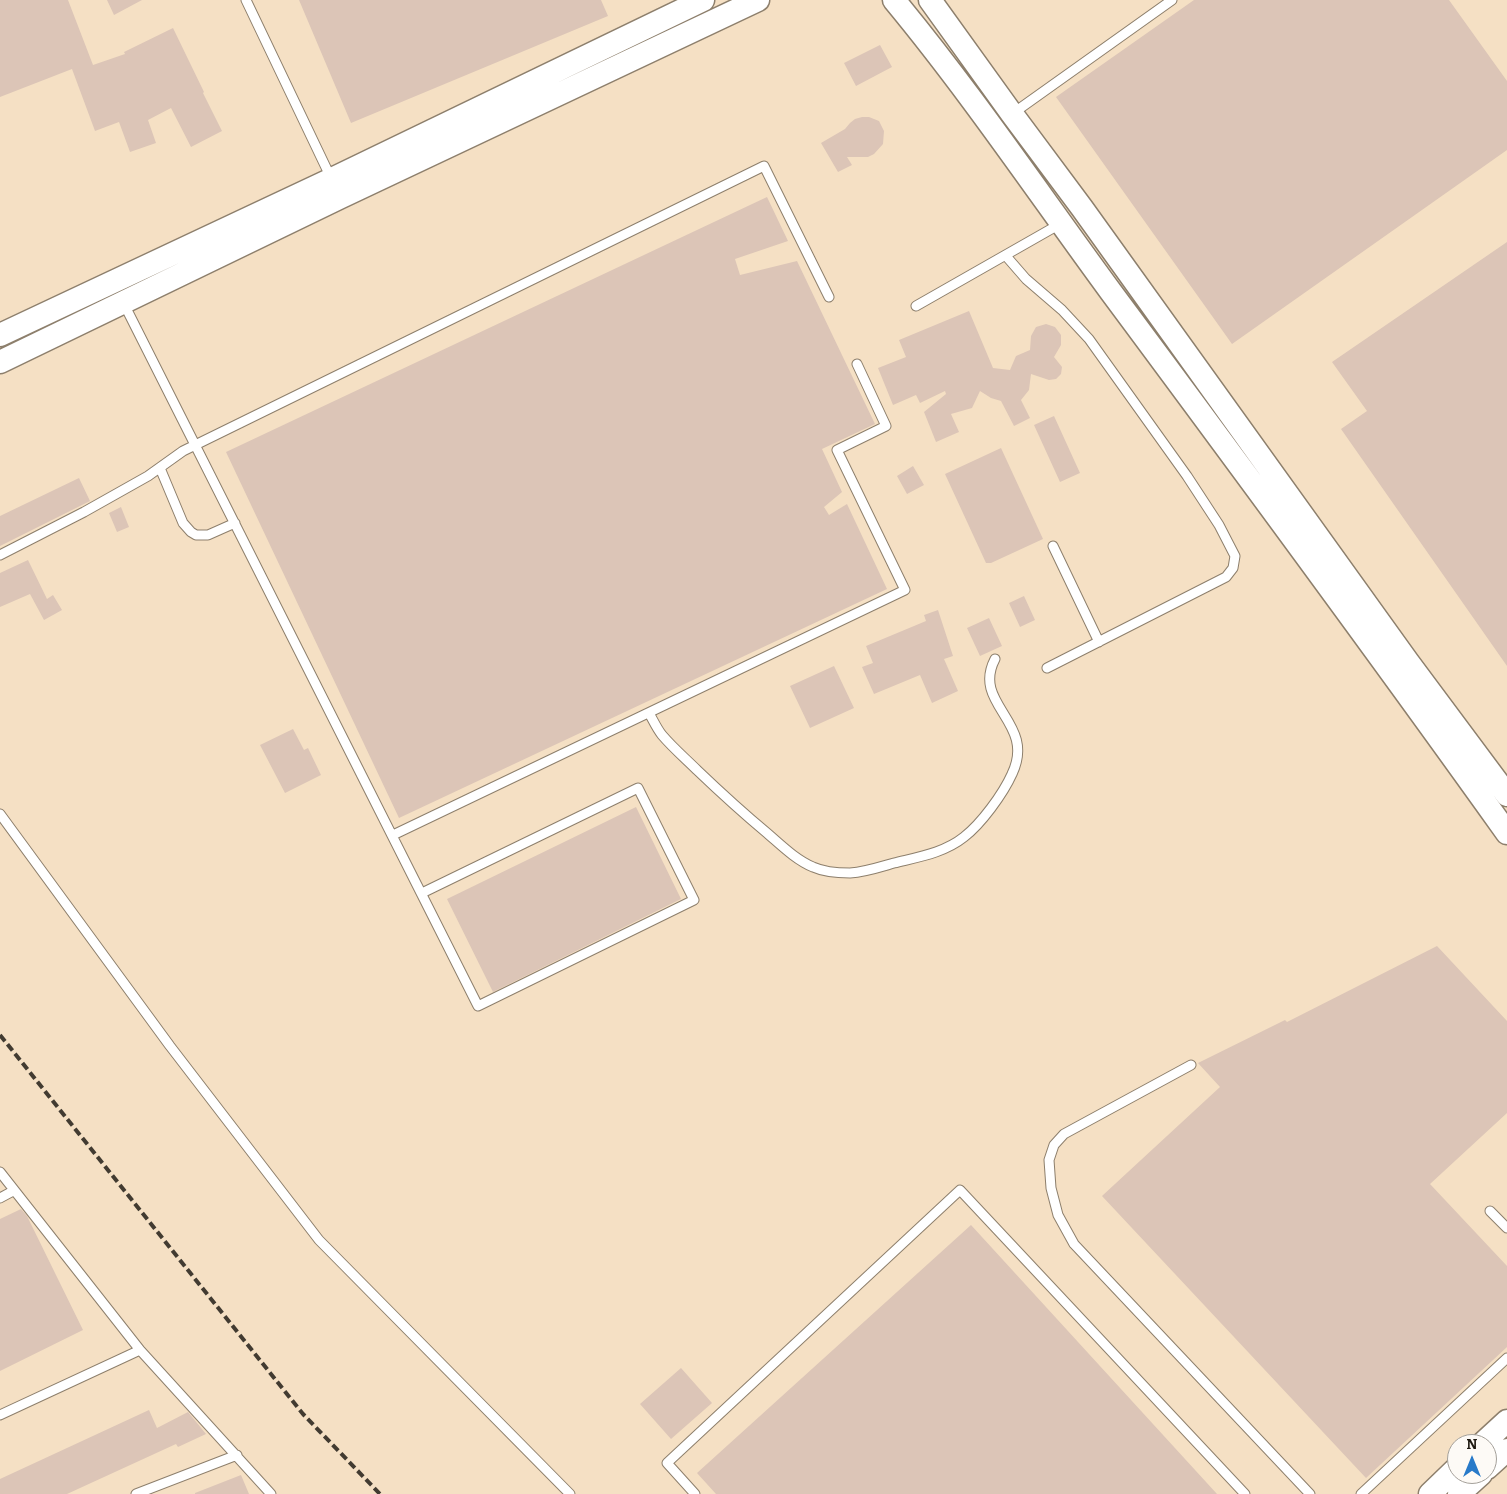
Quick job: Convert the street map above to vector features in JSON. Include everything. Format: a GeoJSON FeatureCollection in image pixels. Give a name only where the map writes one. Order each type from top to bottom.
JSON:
{"type":"FeatureCollection","features":[{"type":"Feature","properties":{"kind":"street"},"geometry":{"type":"LineString","coordinates":[[0,362],[123,302],[336,188],[703,0]]}},
{"type":"Feature","properties":{"kind":"street"},"geometry":{"type":"LineString","coordinates":[[0,335],[758,0]]}},
{"type":"Feature","properties":{"kind":"street"},"geometry":{"type":"LineString","coordinates":[[894,0],[932,47],[1060,224],[1401,667],[1507,795]]}},
{"type":"Feature","properties":{"kind":"street"},"geometry":{"type":"LineString","coordinates":[[930,0],[1082,208],[1401,667],[1507,833]]}},
{"type":"Feature","properties":{"kind":"street"},"geometry":{"type":"LineString","coordinates":[[1060,224],[1082,208]]}},
{"type":"Feature","properties":{"kind":"street"},"geometry":{"type":"LineString","coordinates":[[1493,1434],[1507,1421]]}},
{"type":"Feature","properties":{"kind":"street"},"geometry":{"type":"LineString","coordinates":[[1497,1459],[1507,1450]]}},
{"type":"Feature","properties":{"kind":"street"},"geometry":{"type":"LineString","coordinates":[[1430,1494],[1447,1478]]}},
{"type":"Feature","properties":{"kind":"street"},"geometry":{"type":"LineString","coordinates":[[1459,1494],[1470,1484]]}},
{"type":"Feature","properties":{"kind":"lane"},"geometry":{"type":"LineString","coordinates":[[246,0],[336,188]]}},
{"type":"Feature","properties":{"kind":"lane"},"geometry":{"type":"LineString","coordinates":[[1012,114],[1172,0]]}},
{"type":"Feature","properties":{"kind":"lane"},"geometry":{"type":"LineString","coordinates":[[0,555],[84,512],[148,476],[172,458],[195,446],[764,166],[829,297]]}},
{"type":"Feature","properties":{"kind":"lane"},"geometry":{"type":"LineString","coordinates":[[916,306],[1060,224]]}},
{"type":"Feature","properties":{"kind":"lane"},"geometry":{"type":"LineString","coordinates":[[1006,256],[1026,279],[1062,310],[1090,339],[1187,476],[1219,525],[1235,556],[1233,568],[1226,577],[1047,668]]}},
{"type":"Feature","properties":{"kind":"lane"},"geometry":{"type":"LineString","coordinates":[[123,302],[478,1006],[694,900],[638,788],[422,894]]}},
{"type":"Feature","properties":{"kind":"lane"},"geometry":{"type":"LineString","coordinates":[[393,835],[905,590],[837,450],[886,426],[857,364]]}},
{"type":"Feature","properties":{"kind":"lane"},"geometry":{"type":"LineString","coordinates":[[160,468],[183,523],[191,532],[196,535],[208,535],[235,523]]}},
{"type":"Feature","properties":{"kind":"lane"},"geometry":{"type":"LineString","coordinates":[[1054,546],[1099,642]]}},
{"type":"Feature","properties":{"kind":"lane"},"geometry":{"type":"LineString","coordinates":[[649,713],[661,734],[690,763],[748,817],[791,853],[812,867],[849,873],[862,872],[929,854],[958,842],[980,823],[1009,781],[1017,758],[1017,741],[1015,732],[990,691],[989,674],[995,659]]}},
{"type":"Feature","properties":{"kind":"lane"},"geometry":{"type":"LineString","coordinates":[[0,814],[170,1046],[319,1240],[570,1494]]}},
{"type":"Feature","properties":{"kind":"lane"},"geometry":{"type":"LineString","coordinates":[[1192,1065],[1064,1134],[1054,1145],[1049,1160],[1054,1202],[1065,1230],[1074,1244],[1310,1494]]}},
{"type":"Feature","properties":{"kind":"lane"},"geometry":{"type":"LineString","coordinates":[[0,1172],[140,1350],[271,1494]]}},
{"type":"Feature","properties":{"kind":"lane"},"geometry":{"type":"LineString","coordinates":[[695,1494],[666,1463],[960,1190],[1245,1494]]}},
{"type":"Feature","properties":{"kind":"lane"},"geometry":{"type":"LineString","coordinates":[[0,1198],[14,1191]]}},
{"type":"Feature","properties":{"kind":"lane"},"geometry":{"type":"LineString","coordinates":[[1490,1211],[1507,1228]]}},
{"type":"Feature","properties":{"kind":"lane"},"geometry":{"type":"LineString","coordinates":[[0,1415],[140,1350]]}},
{"type":"Feature","properties":{"kind":"lane"},"geometry":{"type":"LineString","coordinates":[[1361,1494],[1507,1358]]}},
{"type":"Feature","properties":{"kind":"lane"},"geometry":{"type":"LineString","coordinates":[[136,1494],[237,1455]]}},
{"type":"Feature","properties":{"kind":"shaded area"},"geometry":{"type":"Polygon","coordinates":[[[0,0],[1507,0],[1507,1494],[0,1494],[0,0]]]}},
{"type":"Feature","properties":{"kind":"building"},"geometry":{"type":"Polygon","coordinates":[[[0,0],[68,0],[93,65],[125,54],[124,52],[173,28],[222,131],[191,147],[171,108],[148,120],[156,143],[130,152],[119,122],[95,131],[72,69],[0,97],[0,0]]]}},
{"type":"Feature","properties":{"kind":"building"},"geometry":{"type":"Polygon","coordinates":[[[107,0],[142,0],[114,15],[107,0]]]}},
{"type":"Feature","properties":{"kind":"building"},"geometry":{"type":"Polygon","coordinates":[[[299,0],[601,0],[608,16],[351,123],[299,0]]]}},
{"type":"Feature","properties":{"kind":"building"},"geometry":{"type":"Polygon","coordinates":[[[1194,0],[1449,0],[1507,81],[1507,150],[1232,344],[1056,97],[1194,0]]]}},
{"type":"Feature","properties":{"kind":"building"},"geometry":{"type":"Polygon","coordinates":[[[880,45],[892,67],[856,86],[844,63],[880,45]]]}},
{"type":"Feature","properties":{"kind":"building"},"geometry":{"type":"Polygon","coordinates":[[[869,117],[879,121],[884,131],[883,144],[874,154],[868,157],[847,157],[852,165],[838,172],[821,143],[845,129],[855,119],[869,117]]]}},
{"type":"Feature","properties":{"kind":"building"},"geometry":{"type":"Polygon","coordinates":[[[767,197],[788,241],[735,259],[740,275],[797,261],[875,424],[822,449],[842,492],[824,507],[829,515],[847,504],[887,589],[399,818],[226,452],[767,197]]]}},
{"type":"Feature","properties":{"kind":"building"},"geometry":{"type":"Polygon","coordinates":[[[1507,242],[1507,666],[1341,429],[1367,411],[1332,362],[1507,242]]]}},
{"type":"Feature","properties":{"kind":"building"},"geometry":{"type":"Polygon","coordinates":[[[969,311],[993,368],[1010,370],[1016,356],[1030,350],[1031,336],[1036,327],[1046,324],[1055,327],[1061,335],[1061,345],[1054,357],[1062,367],[1061,374],[1056,379],[1049,380],[1031,374],[1029,390],[1021,400],[1030,418],[1014,426],[1001,401],[991,398],[980,391],[972,408],[951,414],[959,432],[936,442],[924,412],[946,394],[945,391],[920,403],[916,395],[893,405],[878,368],[906,357],[899,340],[969,311]]]}},
{"type":"Feature","properties":{"kind":"building"},"geometry":{"type":"Polygon","coordinates":[[[1054,416],[1080,473],[1060,482],[1034,425],[1054,416]]]}},
{"type":"Feature","properties":{"kind":"building"},"geometry":{"type":"Polygon","coordinates":[[[1001,448],[1043,539],[991,563],[986,563],[945,474],[1001,448]]]}},
{"type":"Feature","properties":{"kind":"building"},"geometry":{"type":"Polygon","coordinates":[[[913,466],[924,485],[907,494],[897,476],[913,466]]]}},
{"type":"Feature","properties":{"kind":"building"},"geometry":{"type":"Polygon","coordinates":[[[79,478],[90,501],[0,546],[0,516],[79,478]]]}},
{"type":"Feature","properties":{"kind":"building"},"geometry":{"type":"Polygon","coordinates":[[[121,507],[129,527],[117,532],[109,513],[121,507]]]}},
{"type":"Feature","properties":{"kind":"building"},"geometry":{"type":"Polygon","coordinates":[[[28,560],[47,599],[53,595],[62,610],[44,620],[30,594],[0,607],[0,573],[28,560]]]}},
{"type":"Feature","properties":{"kind":"building"},"geometry":{"type":"Polygon","coordinates":[[[1024,596],[1035,620],[1020,627],[1009,603],[1024,596]]]}},
{"type":"Feature","properties":{"kind":"building"},"geometry":{"type":"Polygon","coordinates":[[[938,610],[953,656],[944,659],[958,691],[932,703],[920,675],[874,694],[862,667],[873,663],[866,646],[926,621],[924,615],[938,610]]]}},
{"type":"Feature","properties":{"kind":"building"},"geometry":{"type":"Polygon","coordinates":[[[989,618],[1002,646],[980,656],[967,628],[989,618]]]}},
{"type":"Feature","properties":{"kind":"building"},"geometry":{"type":"Polygon","coordinates":[[[834,666],[854,708],[810,728],[790,686],[834,666]]]}},
{"type":"Feature","properties":{"kind":"building"},"geometry":{"type":"Polygon","coordinates":[[[293,729],[304,750],[308,748],[321,775],[285,793],[260,745],[293,729]]]}},
{"type":"Feature","properties":{"kind":"building"},"geometry":{"type":"Polygon","coordinates":[[[636,807],[681,899],[493,992],[447,899],[636,807]]]}},
{"type":"Feature","properties":{"kind":"building"},"geometry":{"type":"Polygon","coordinates":[[[1437,946],[1507,1021],[1507,1113],[1430,1184],[1507,1266],[1507,1347],[1366,1478],[1102,1196],[1220,1087],[1198,1063],[1285,1020],[1287,1022],[1437,946]]]}},
{"type":"Feature","properties":{"kind":"building"},"geometry":{"type":"Polygon","coordinates":[[[21,1209],[27,1216],[83,1330],[0,1371],[0,1219],[21,1209]]]}},
{"type":"Feature","properties":{"kind":"building"},"geometry":{"type":"Polygon","coordinates":[[[971,1225],[1217,1494],[716,1494],[697,1473],[971,1225]]]}},
{"type":"Feature","properties":{"kind":"building"},"geometry":{"type":"Polygon","coordinates":[[[681,1368],[712,1403],[671,1439],[640,1404],[681,1368]]]}},
{"type":"Feature","properties":{"kind":"building"},"geometry":{"type":"Polygon","coordinates":[[[149,1410],[157,1428],[188,1412],[206,1434],[178,1447],[176,1444],[67,1494],[0,1494],[0,1479],[149,1410]]]}},
{"type":"Feature","properties":{"kind":"building"},"geometry":{"type":"Polygon","coordinates":[[[241,1475],[249,1494],[195,1494],[195,1493],[241,1475]]]}},
{"type":"Feature","properties":{"kind":"railway"},"geometry":{"type":"LineString","coordinates":[[0,1035],[303,1414],[380,1494]]}}]}
